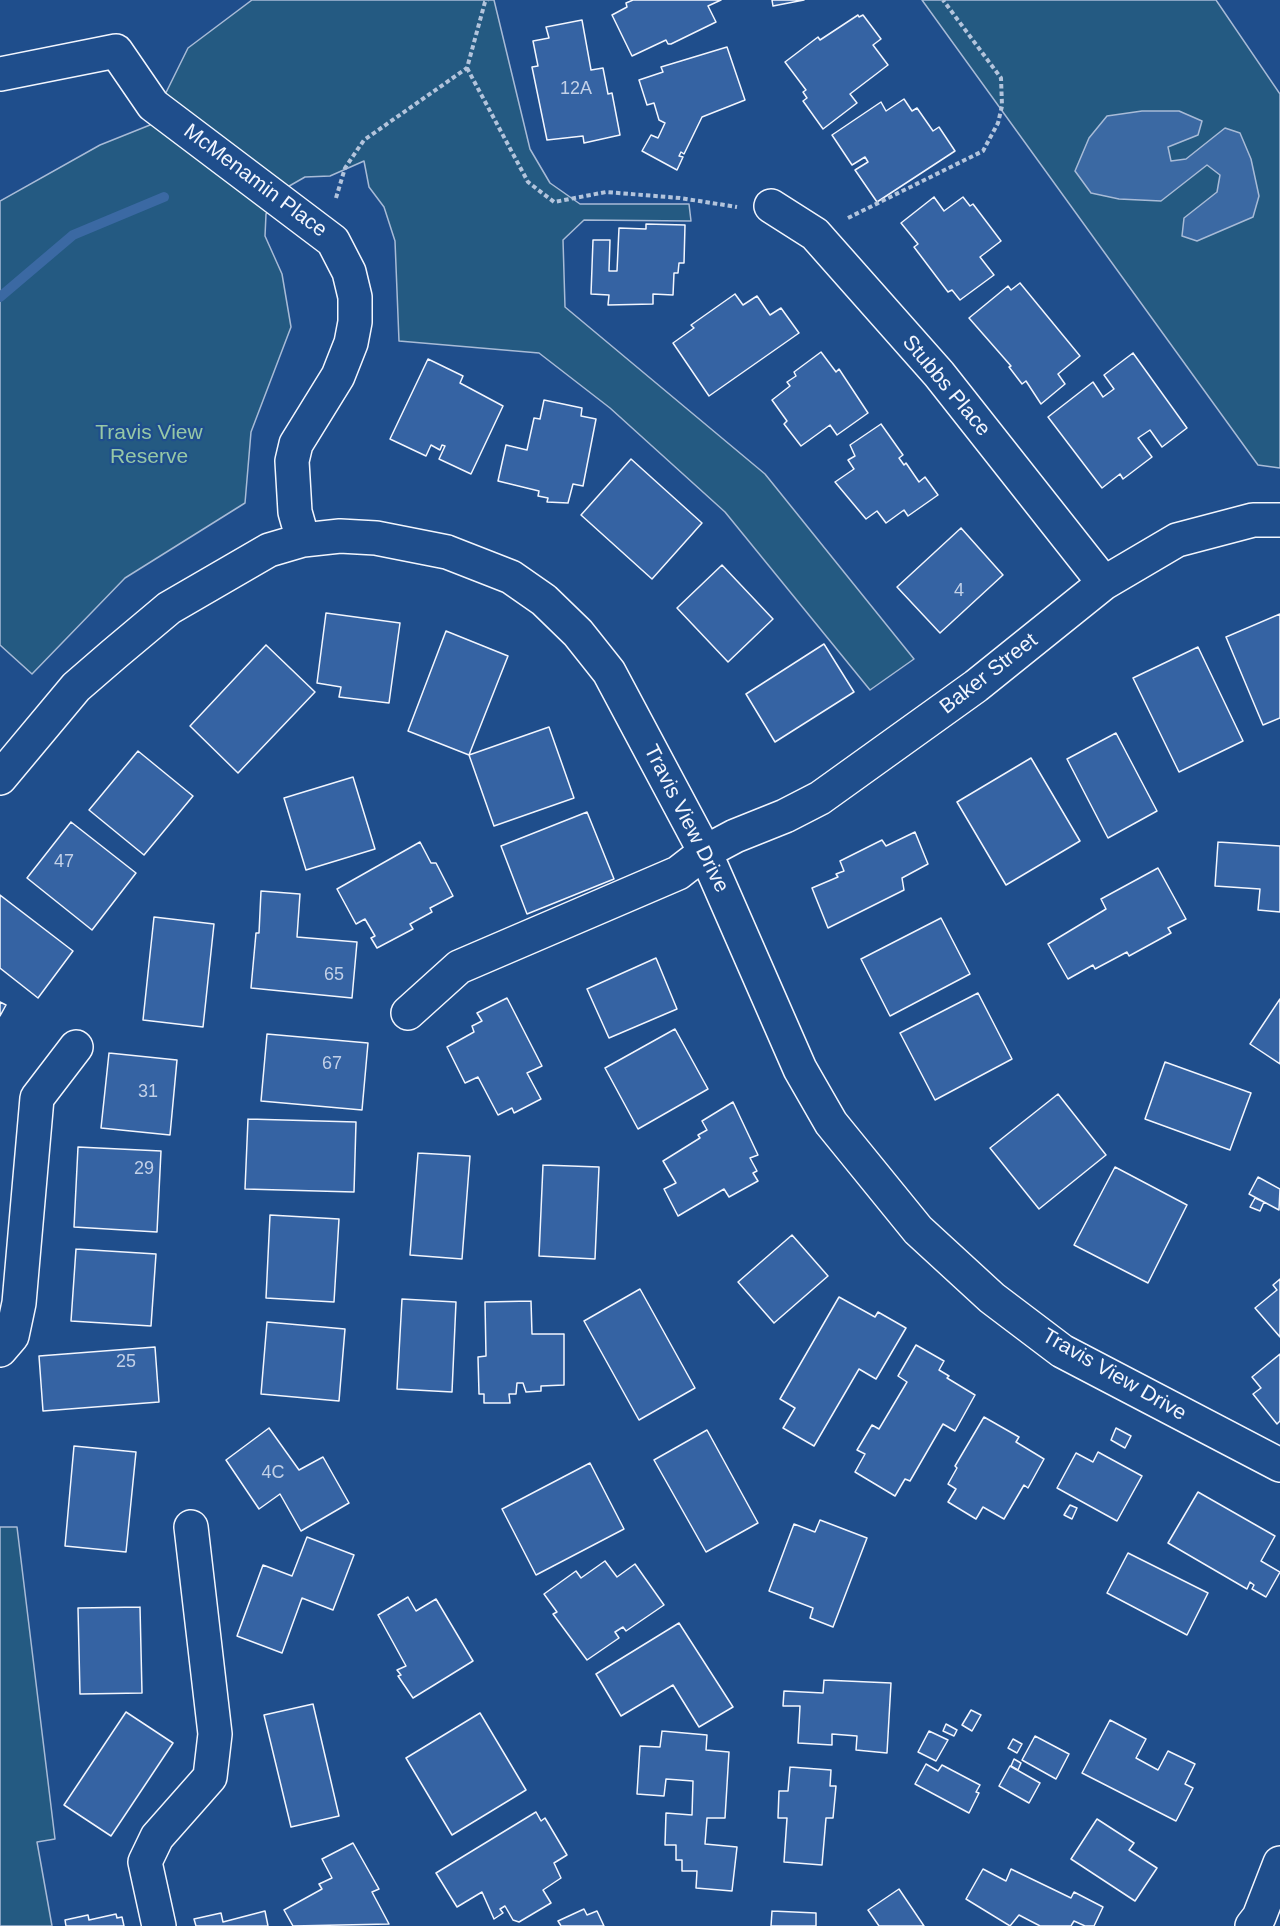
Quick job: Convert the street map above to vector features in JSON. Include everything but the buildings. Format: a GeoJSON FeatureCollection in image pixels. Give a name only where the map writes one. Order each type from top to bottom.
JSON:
{"type":"FeatureCollection","features":[{"type":"Feature","properties":{"kind":"street","name":"McMenamin Place"},"geometry":{"type":"LineString","coordinates":[[0,74],[116,51],[153,105],[333,240],[349,272],[355,297],[355,322],[351,343],[338,376],[296,444],[292,461],[295,512],[303,540]]}},
{"type":"Feature","properties":{"kind":"street","name":"Stubbs Place"},"geometry":{"type":"LineString","coordinates":[[771,206],[815,234],[939,374],[1104,583]]}},
{"type":"Feature","properties":{"kind":"street","name":"Baker Street"},"geometry":{"type":"LineString","coordinates":[[408,1013],[459,967],[678,873],[705,852],[735,836],[785,816],[820,798],[976,686],[1104,583],[1177,540],[1253,520],[1280,520]]}},
{"type":"Feature","properties":{"kind":"street","name":"Travis View Drive"},"geometry":{"type":"LineString","coordinates":[[0,778],[76,687],[169,608],[260,554],[303,540],[340,536],[376,538],[447,552],[511,577],[544,600],[578,633],[609,672],[705,852],[800,1069],[831,1124],[918,1230],[992,1298],[1062,1351],[1280,1465]]}},
{"type":"Feature","properties":{"kind":"street"},"geometry":{"type":"LineString","coordinates":[[0,1350],[12,1336],[20,1303],[37,1098],[76,1047]]}},
{"type":"Feature","properties":{"kind":"street"},"geometry":{"type":"LineString","coordinates":[[159,1926],[145,1862],[157,1838],[210,1777],[215,1734],[191,1527]]}},
{"type":"Feature","properties":{"kind":"street"},"geometry":{"type":"LineString","coordinates":[[1252,1926],[1259,1917],[1280,1863]]}},
{"type":"Feature","properties":{"kind":"path"},"geometry":{"type":"LineString","coordinates":[[333,240],[337,196],[345,168],[364,140],[467,68],[485,2],[488,0]]}},
{"type":"Feature","properties":{"kind":"path"},"geometry":{"type":"LineString","coordinates":[[815,234],[983,151],[998,123],[1002,106],[1001,78],[943,0]]}},
{"type":"Feature","properties":{"kind":"path"},"geometry":{"type":"LineString","coordinates":[[467,68],[528,182],[554,202],[606,192],[680,198],[731,208],[771,206]]}},
{"type":"Feature","properties":{"kind":"green space","name":"Travis View Reserve"},"geometry":{"type":"Polygon","coordinates":[[[252,0],[494,0],[530,149],[550,183],[580,204],[689,204],[691,221],[584,220],[563,240],[565,307],[765,474],[914,659],[870,690],[725,512],[610,408],[539,353],[399,341],[395,241],[384,207],[369,187],[364,161],[330,176],[305,177],[284,189],[266,214],[265,236],[282,274],[291,327],[251,432],[245,503],[125,578],[32,674],[0,645],[0,201],[100,145],[150,125],[188,48],[252,0]]]}},
{"type":"Feature","properties":{"kind":"green space"},"geometry":{"type":"Polygon","coordinates":[[[922,0],[1216,0],[1280,94],[1280,468],[1258,465],[922,0]]]}},
{"type":"Feature","properties":{"kind":"green space"},"geometry":{"type":"Polygon","coordinates":[[[0,1527],[17,1527],[55,1839],[37,1842],[52,1926],[0,1926],[0,1527]]]}},
{"type":"Feature","properties":{"kind":"shaded area"},"geometry":{"type":"Polygon","coordinates":[[[1142,111],[1179,111],[1202,121],[1198,135],[1168,147],[1171,161],[1186,159],[1225,128],[1240,133],[1251,159],[1259,196],[1253,217],[1197,241],[1182,236],[1184,218],[1217,192],[1220,175],[1207,165],[1161,201],[1119,199],[1091,193],[1075,171],[1089,138],[1107,116],[1142,111]]]}},
{"type":"Feature","properties":{"kind":"waterway"},"geometry":{"type":"LineString","coordinates":[[0,297],[73,235],[164,197]]}}]}
